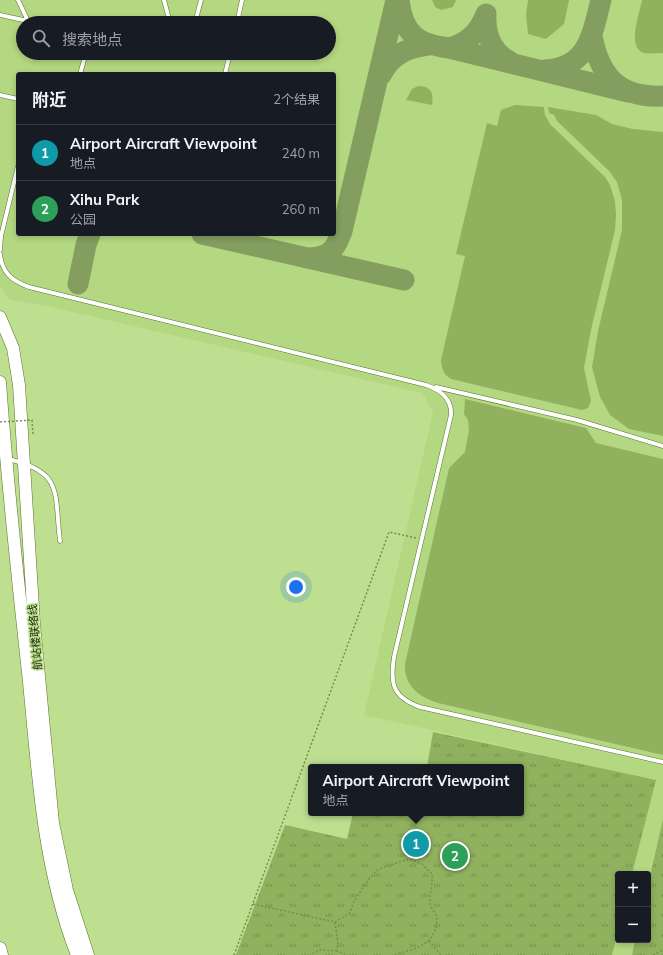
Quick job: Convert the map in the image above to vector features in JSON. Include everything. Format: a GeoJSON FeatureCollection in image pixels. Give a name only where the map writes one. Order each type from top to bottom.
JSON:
{"type":"FeatureCollection","features":[{"type":"Feature","properties":{"kind":"main road","name":"航站楼联络线"},"geometry":{"type":"LineString","coordinates":[[0,317],[10,338],[16,364],[25,463],[34,624],[53,823],[67,890],[88,955]]}},
{"type":"Feature","properties":{"kind":"main road","name":"航站楼联络线"},"geometry":{"type":"LineString","coordinates":[[0,382],[6,458],[45,836],[59,900],[77,955]]}},
{"type":"Feature","properties":{"kind":"main road"},"geometry":{"type":"LineString","coordinates":[[0,948],[2,955]]}},
{"type":"Feature","properties":{"kind":"lane"},"geometry":{"type":"LineString","coordinates":[[18,0],[26,16]]}},
{"type":"Feature","properties":{"kind":"lane"},"geometry":{"type":"LineString","coordinates":[[164,0],[168,16]]}},
{"type":"Feature","properties":{"kind":"lane"},"geometry":{"type":"LineString","coordinates":[[197,16],[201,0]]}},
{"type":"Feature","properties":{"kind":"lane"},"geometry":{"type":"LineString","coordinates":[[239,16],[242,0]]}},
{"type":"Feature","properties":{"kind":"lane"},"geometry":{"type":"LineString","coordinates":[[0,15],[16,19]]}},
{"type":"Feature","properties":{"kind":"lane"},"geometry":{"type":"LineString","coordinates":[[81,72],[84,60]]}},
{"type":"Feature","properties":{"kind":"lane"},"geometry":{"type":"LineString","coordinates":[[225,72],[228,60]]}},
{"type":"Feature","properties":{"kind":"lane"},"geometry":{"type":"LineString","coordinates":[[0,95],[16,99]]}},
{"type":"Feature","properties":{"kind":"lane"},"geometry":{"type":"LineString","coordinates":[[0,250],[1,236],[16,174]]}},
{"type":"Feature","properties":{"kind":"lane"},"geometry":{"type":"LineString","coordinates":[[0,254],[1,265],[8,276],[18,283],[29,287],[426,385],[577,420],[639,440],[663,446]]}},
{"type":"Feature","properties":{"kind":"lane"},"geometry":{"type":"LineString","coordinates":[[426,385],[444,395],[451,412],[393,666],[393,684],[400,696],[408,703],[420,707],[663,762]]}},
{"type":"Feature","properties":{"kind":"lane"},"geometry":{"type":"LineString","coordinates":[[6,458],[25,463],[42,471],[52,483],[60,542]]}},
{"type":"Feature","properties":{"kind":"path"},"geometry":{"type":"LineString","coordinates":[[0,422],[32,420],[33,435]]}},
{"type":"Feature","properties":{"kind":"path"},"geometry":{"type":"LineString","coordinates":[[234,955],[390,532],[422,539]]}},
{"type":"Feature","properties":{"kind":"path"},"geometry":{"type":"LineString","coordinates":[[253,904],[335,922],[350,913],[354,900],[376,871],[409,859],[422,864],[432,874],[430,901],[437,918],[435,930],[429,941],[420,948],[392,955]]}},
{"type":"Feature","properties":{"kind":"path"},"geometry":{"type":"LineString","coordinates":[[335,922],[338,944],[336,951]]}},
{"type":"Feature","properties":{"kind":"path"},"geometry":{"type":"LineString","coordinates":[[429,941],[440,954]]}},
{"type":"Feature","properties":{"kind":"path"},"geometry":{"type":"LineString","coordinates":[[310,955],[320,950],[336,951],[348,955]]}},
{"type":"Feature","properties":{"kind":"path"},"geometry":{"type":"LineString","coordinates":[[653,955],[663,950]]}},
{"type":"Feature","properties":{"kind":"shaded area"},"geometry":{"type":"Polygon","coordinates":[[[0,0],[663,0],[663,819],[651,872],[633,871],[655,780],[364,715],[433,412],[422,393],[47,306],[10,300],[0,286],[0,0]]]}},
{"type":"Feature","properties":{"kind":"shaded area"},"geometry":{"type":"Polygon","coordinates":[[[615,943],[634,943],[632,955],[612,955],[615,943]]]}},
{"type":"Feature","properties":{"kind":"green space"},"geometry":{"type":"Polygon","coordinates":[[[432,0],[456,0],[453,7],[441,10],[435,7],[432,0]]]}},
{"type":"Feature","properties":{"kind":"green space"},"geometry":{"type":"Polygon","coordinates":[[[528,0],[569,0],[564,24],[546,39],[528,34],[526,14],[528,0]]]}},
{"type":"Feature","properties":{"kind":"green space"},"geometry":{"type":"Polygon","coordinates":[[[642,0],[663,0],[663,53],[644,53],[639,50],[636,44],[635,37],[637,21],[642,0]]]}},
{"type":"Feature","properties":{"kind":"green space"},"geometry":{"type":"Polygon","coordinates":[[[418,86],[426,87],[431,91],[432,105],[406,100],[412,89],[418,86]]]}},
{"type":"Feature","properties":{"kind":"green space"},"geometry":{"type":"Polygon","coordinates":[[[515,105],[544,107],[545,115],[550,124],[605,177],[610,185],[615,201],[615,230],[591,330],[584,368],[591,401],[588,408],[582,410],[451,379],[443,371],[441,360],[465,256],[456,254],[487,123],[497,126],[501,110],[515,105]]]}},
{"type":"Feature","properties":{"kind":"green space"},"geometry":{"type":"Polygon","coordinates":[[[548,107],[596,115],[612,124],[633,129],[663,132],[663,436],[629,429],[610,415],[600,397],[592,367],[598,331],[622,230],[622,200],[617,182],[610,172],[557,121],[554,115],[549,113],[548,107]]]}},
{"type":"Feature","properties":{"kind":"green space"},"geometry":{"type":"Polygon","coordinates":[[[465,399],[586,428],[596,443],[663,459],[663,755],[431,701],[414,690],[407,679],[405,664],[449,468],[465,452],[469,430],[468,420],[464,414],[465,399]]]}},
{"type":"Feature","properties":{"kind":"green space"},"geometry":{"type":"Polygon","coordinates":[[[433,732],[656,780],[633,871],[615,871],[615,943],[612,955],[236,955],[285,825],[347,839],[352,816],[524,816],[524,764],[428,764],[433,732]]]}},
{"type":"Feature","properties":{"kind":"green space"},"geometry":{"type":"Polygon","coordinates":[[[663,819],[663,955],[632,955],[634,943],[651,943],[651,872],[663,819]]]}},
{"type":"Feature","properties":{"kind":"taxiway"},"geometry":{"type":"LineString","coordinates":[[306,258],[326,255],[337,244],[342,231],[396,0]]}},
{"type":"Feature","properties":{"kind":"taxiway"},"geometry":{"type":"LineString","coordinates":[[399,0],[401,12],[408,29],[420,40],[428,44],[628,92]]}},
{"type":"Feature","properties":{"kind":"taxiway"},"geometry":{"type":"LineString","coordinates":[[545,70],[559,68],[571,63],[579,56],[591,37],[601,0]]}},
{"type":"Feature","properties":{"kind":"taxiway"},"geometry":{"type":"LineString","coordinates":[[449,48],[462,43],[472,36],[480,26],[486,14],[488,36],[494,48],[499,54],[511,62]]}},
{"type":"Feature","properties":{"kind":"taxiway"},"geometry":{"type":"LineString","coordinates":[[592,36],[600,63],[606,74],[614,82],[623,89],[634,93],[648,96],[663,96]]}},
{"type":"Feature","properties":{"kind":"taxiway"},"geometry":{"type":"LineString","coordinates":[[381,75],[389,62],[400,54],[413,48],[428,45]]}},
{"type":"Feature","properties":{"kind":"taxiway"},"geometry":{"type":"LineString","coordinates":[[78,284],[89,236]]}},
{"type":"Feature","properties":{"kind":"taxiway"},"geometry":{"type":"LineString","coordinates":[[211,236],[404,280]]}},
{"type":"Feature","properties":{"kind":"place","name":"Airport Aircraft Viewpoint"},"geometry":{"type":"Point","coordinates":[416,844]}},
{"type":"Feature","properties":{"kind":"place","name":"Xihu Park"},"geometry":{"type":"Point","coordinates":[455,856]}}]}
